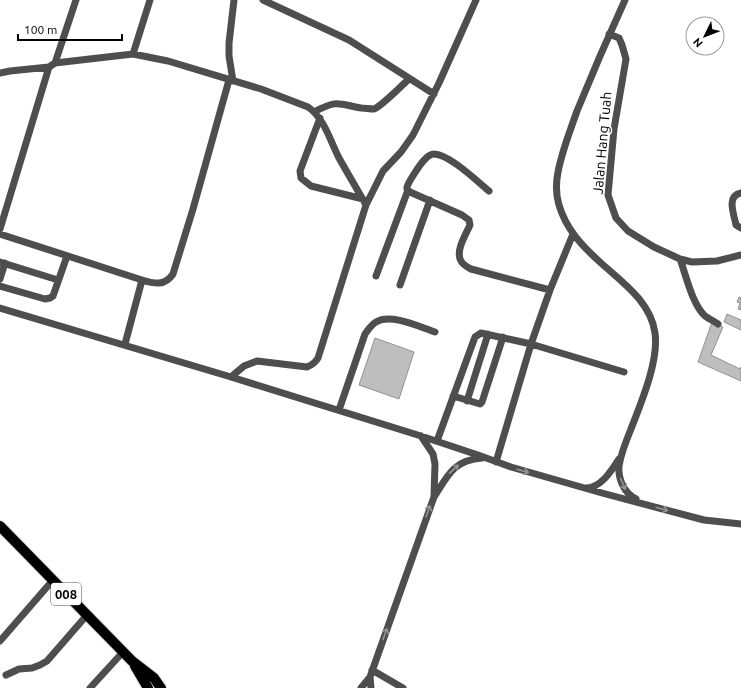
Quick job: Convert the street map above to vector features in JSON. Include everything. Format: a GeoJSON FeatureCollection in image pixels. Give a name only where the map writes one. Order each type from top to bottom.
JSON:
{"type":"FeatureCollection","features":[{"type":"Feature","properties":{"kind":"highway","name":"008"},"geometry":{"type":"LineString","coordinates":[[0,526],[132,661],[154,678],[161,688]]}},
{"type":"Feature","properties":{"kind":"highway","name":"008"},"geometry":{"type":"LineString","coordinates":[[132,661],[145,687]]}},
{"type":"Feature","properties":{"kind":"street"},"geometry":{"type":"LineString","coordinates":[[0,230],[52,65],[76,0]]}},
{"type":"Feature","properties":{"kind":"street"},"geometry":{"type":"LineString","coordinates":[[133,54],[150,0]]}},
{"type":"Feature","properties":{"kind":"street"},"geometry":{"type":"LineString","coordinates":[[0,234],[142,280],[151,282],[165,282],[169,279],[173,274],[231,80],[229,43],[234,0]]}},
{"type":"Feature","properties":{"kind":"street"},"geometry":{"type":"LineString","coordinates":[[263,0],[349,40],[434,94]]}},
{"type":"Feature","properties":{"kind":"street"},"geometry":{"type":"LineString","coordinates":[[231,377],[244,366],[257,361],[307,367],[315,363],[318,358],[364,202],[383,171],[401,152],[413,135],[434,94],[476,0]]}},
{"type":"Feature","properties":{"kind":"street"},"geometry":{"type":"LineString","coordinates":[[625,0],[593,71],[576,114],[557,173],[557,190],[558,204],[564,219],[573,234],[638,297],[649,315],[656,333],[652,367],[641,403],[621,456],[619,468],[620,480],[629,495],[644,504]]}},
{"type":"Feature","properties":{"kind":"street","name":"Jalan Hang Tuah"},"geometry":{"type":"LineString","coordinates":[[609,34],[619,38],[626,59],[614,129],[608,195],[616,218],[628,231],[654,247],[680,259],[692,262],[716,261],[741,255]]}},
{"type":"Feature","properties":{"kind":"street"},"geometry":{"type":"LineString","coordinates":[[0,73],[133,54],[168,62],[231,80],[294,101],[308,107],[320,118],[339,158],[364,202]]}},
{"type":"Feature","properties":{"kind":"street"},"geometry":{"type":"LineString","coordinates":[[314,112],[326,105],[336,103],[374,109],[410,79]]}},
{"type":"Feature","properties":{"kind":"street"},"geometry":{"type":"LineString","coordinates":[[320,118],[300,171],[301,178],[311,186],[364,202]]}},
{"type":"Feature","properties":{"kind":"street"},"geometry":{"type":"LineString","coordinates":[[376,276],[408,190],[408,183],[419,166],[429,156],[434,154],[444,157],[463,169],[489,191]]}},
{"type":"Feature","properties":{"kind":"street"},"geometry":{"type":"LineString","coordinates":[[408,190],[462,215],[469,220],[470,225],[459,255],[465,266],[471,269],[550,290]]}},
{"type":"Feature","properties":{"kind":"street"},"geometry":{"type":"LineString","coordinates":[[741,193],[735,194],[732,198],[732,204],[736,225],[741,228]]}},
{"type":"Feature","properties":{"kind":"street"},"geometry":{"type":"LineString","coordinates":[[400,285],[430,200]]}},
{"type":"Feature","properties":{"kind":"street"},"geometry":{"type":"LineString","coordinates":[[496,462],[531,344],[550,290],[573,234]]}},
{"type":"Feature","properties":{"kind":"street"},"geometry":{"type":"LineString","coordinates":[[0,286],[45,299],[50,298],[53,296],[67,256]]}},
{"type":"Feature","properties":{"kind":"street"},"geometry":{"type":"LineString","coordinates":[[680,259],[691,292],[699,309],[705,316],[718,324]]}},
{"type":"Feature","properties":{"kind":"street"},"geometry":{"type":"LineString","coordinates":[[0,279],[2,262],[58,280]]}},
{"type":"Feature","properties":{"kind":"street"},"geometry":{"type":"LineString","coordinates":[[125,344],[142,280]]}},
{"type":"Feature","properties":{"kind":"street"},"geometry":{"type":"LineString","coordinates":[[0,308],[125,344],[339,410],[437,441],[511,467],[704,520],[741,524]]}},
{"type":"Feature","properties":{"kind":"street"},"geometry":{"type":"LineString","coordinates":[[339,410],[366,334],[376,322],[384,320],[398,320],[435,332]]}},
{"type":"Feature","properties":{"kind":"street"},"geometry":{"type":"LineString","coordinates":[[437,441],[475,337],[481,333],[531,344],[624,372]]}},
{"type":"Feature","properties":{"kind":"street"},"geometry":{"type":"LineString","coordinates":[[467,401],[488,334]]}},
{"type":"Feature","properties":{"kind":"street"},"geometry":{"type":"LineString","coordinates":[[453,396],[480,404],[482,402],[503,337]]}},
{"type":"Feature","properties":{"kind":"street"},"geometry":{"type":"LineString","coordinates":[[421,436],[433,454],[435,464],[434,496]]}},
{"type":"Feature","properties":{"kind":"street"},"geometry":{"type":"LineString","coordinates":[[578,486],[588,488],[596,485],[609,473],[621,456]]}},
{"type":"Feature","properties":{"kind":"street"},"geometry":{"type":"LineString","coordinates":[[361,688],[371,674],[434,496],[447,476],[460,463],[468,460],[486,458]]}},
{"type":"Feature","properties":{"kind":"street"},"geometry":{"type":"LineString","coordinates":[[0,641],[52,580]]}},
{"type":"Feature","properties":{"kind":"street"},"geometry":{"type":"LineString","coordinates":[[6,675],[19,670],[32,668],[47,661],[87,615]]}},
{"type":"Feature","properties":{"kind":"street"},"geometry":{"type":"LineString","coordinates":[[90,688],[123,652]]}},
{"type":"Feature","properties":{"kind":"street"},"geometry":{"type":"LineString","coordinates":[[371,674],[371,688]]}},
{"type":"Feature","properties":{"kind":"street"},"geometry":{"type":"LineString","coordinates":[[371,674],[403,688]]}},
{"type":"Feature","properties":{"kind":"building"},"geometry":{"type":"Polygon","coordinates":[[[739,297],[741,298],[741,310],[738,309],[740,303],[737,302],[739,297]]]}},
{"type":"Feature","properties":{"kind":"building"},"geometry":{"type":"Polygon","coordinates":[[[727,314],[741,320],[741,330],[724,322],[727,314]]]}},
{"type":"Feature","properties":{"kind":"building"},"geometry":{"type":"Polygon","coordinates":[[[712,322],[723,327],[711,355],[740,369],[741,367],[741,381],[698,362],[712,322]]]}},
{"type":"Feature","properties":{"kind":"building"},"geometry":{"type":"Polygon","coordinates":[[[375,338],[414,352],[399,399],[359,385],[375,338]]]}}]}
